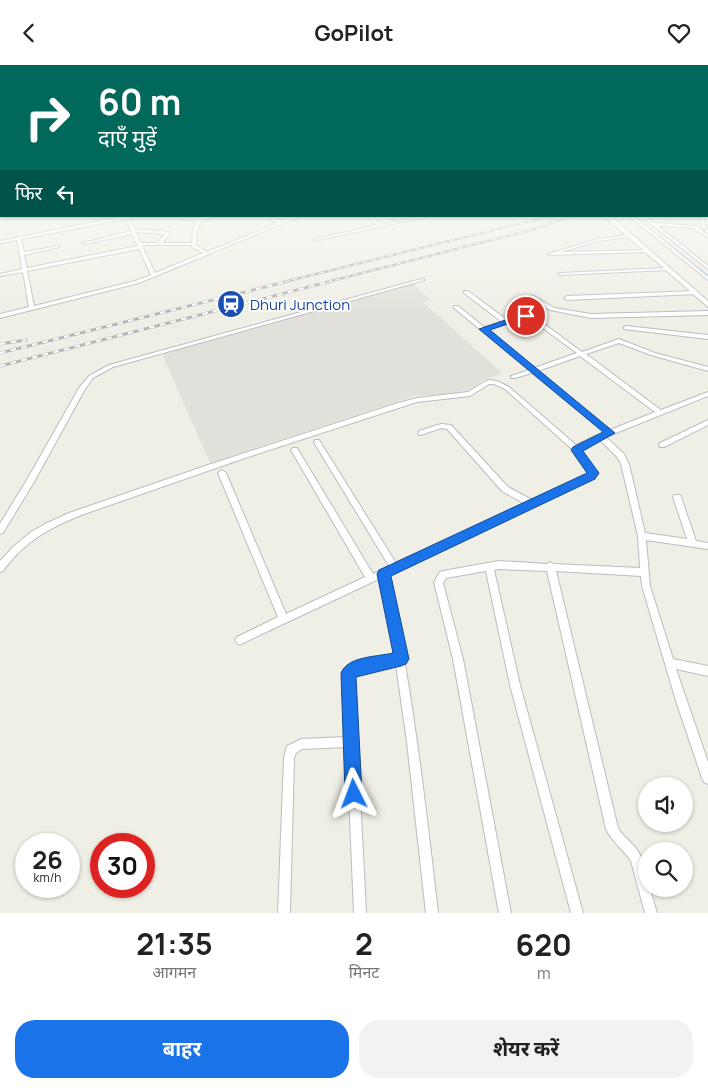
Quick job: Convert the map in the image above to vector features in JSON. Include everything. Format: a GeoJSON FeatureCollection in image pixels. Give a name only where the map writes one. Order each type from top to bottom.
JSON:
{"type":"FeatureCollection","features":[{"type":"Feature","properties":{"kind":"street"},"geometry":{"type":"LineString","coordinates":[[0,242],[27,237]]}},
{"type":"Feature","properties":{"kind":"street"},"geometry":{"type":"LineString","coordinates":[[85,243],[111,237]]}},
{"type":"Feature","properties":{"kind":"street"},"geometry":{"type":"LineString","coordinates":[[137,237],[154,275]]}},
{"type":"Feature","properties":{"kind":"street"},"geometry":{"type":"LineString","coordinates":[[158,244],[165,237]]}},
{"type":"Feature","properties":{"kind":"street"},"geometry":{"type":"LineString","coordinates":[[193,244],[194,237]]}},
{"type":"Feature","properties":{"kind":"street"},"geometry":{"type":"LineString","coordinates":[[0,316],[128,285],[249,237]]}},
{"type":"Feature","properties":{"kind":"street"},"geometry":{"type":"LineString","coordinates":[[314,240],[330,237]]}},
{"type":"Feature","properties":{"kind":"street"},"geometry":{"type":"LineString","coordinates":[[625,237],[598,240],[550,254],[646,251]]}},
{"type":"Feature","properties":{"kind":"street"},"geometry":{"type":"LineString","coordinates":[[630,237],[708,305]]}},
{"type":"Feature","properties":{"kind":"street"},"geometry":{"type":"LineString","coordinates":[[656,237],[708,279]]}},
{"type":"Feature","properties":{"kind":"street"},"geometry":{"type":"LineString","coordinates":[[669,237],[708,268]]}},
{"type":"Feature","properties":{"kind":"street"},"geometry":{"type":"LineString","coordinates":[[19,238],[32,309]]}},
{"type":"Feature","properties":{"kind":"street"},"geometry":{"type":"LineString","coordinates":[[0,275],[24,272],[141,246],[158,244],[193,244],[207,254]]}},
{"type":"Feature","properties":{"kind":"street"},"geometry":{"type":"LineString","coordinates":[[22,255],[58,247]]}},
{"type":"Feature","properties":{"kind":"street"},"geometry":{"type":"LineString","coordinates":[[560,274],[666,269]]}},
{"type":"Feature","properties":{"kind":"street"},"geometry":{"type":"LineString","coordinates":[[0,531],[31,480],[82,388],[99,371],[111,366],[423,280]]}},
{"type":"Feature","properties":{"kind":"street"},"geometry":{"type":"LineString","coordinates":[[466,292],[506,322]]}},
{"type":"Feature","properties":{"kind":"street"},"geometry":{"type":"LineString","coordinates":[[567,299],[695,293]]}},
{"type":"Feature","properties":{"kind":"street"},"geometry":{"type":"LineString","coordinates":[[534,297],[552,309],[582,315],[643,316],[708,313]]}},
{"type":"Feature","properties":{"kind":"street"},"geometry":{"type":"LineString","coordinates":[[456,307],[610,433]]}},
{"type":"Feature","properties":{"kind":"street"},"geometry":{"type":"LineString","coordinates":[[484,329],[530,316],[661,413]]}},
{"type":"Feature","properties":{"kind":"street"},"geometry":{"type":"LineString","coordinates":[[626,328],[708,337]]}},
{"type":"Feature","properties":{"kind":"street"},"geometry":{"type":"LineString","coordinates":[[514,377],[619,341],[653,354],[708,369]]}},
{"type":"Feature","properties":{"kind":"street"},"geometry":{"type":"LineString","coordinates":[[0,568],[9,554],[21,543],[62,520],[200,470],[400,405],[417,400],[470,393],[488,383],[496,382],[507,388],[577,450],[593,473],[591,476],[532,504],[240,640]]}},
{"type":"Feature","properties":{"kind":"street"},"geometry":{"type":"LineString","coordinates":[[577,450],[600,437],[708,394]]}},
{"type":"Feature","properties":{"kind":"street"},"geometry":{"type":"LineString","coordinates":[[662,445],[708,422]]}},
{"type":"Feature","properties":{"kind":"street"},"geometry":{"type":"LineString","coordinates":[[420,433],[441,426],[449,427],[505,489],[532,504]]}},
{"type":"Feature","properties":{"kind":"street"},"geometry":{"type":"LineString","coordinates":[[600,437],[621,456],[625,464],[642,536],[646,586],[668,663],[708,778]]}},
{"type":"Feature","properties":{"kind":"street"},"geometry":{"type":"LineString","coordinates":[[317,441],[395,568]]}},
{"type":"Feature","properties":{"kind":"street"},"geometry":{"type":"LineString","coordinates":[[295,450],[371,579]]}},
{"type":"Feature","properties":{"kind":"street"},"geometry":{"type":"LineString","coordinates":[[222,473],[284,620]]}},
{"type":"Feature","properties":{"kind":"street"},"geometry":{"type":"LineString","coordinates":[[677,497],[693,544]]}},
{"type":"Feature","properties":{"kind":"street"},"geometry":{"type":"LineString","coordinates":[[642,536],[708,546]]}},
{"type":"Feature","properties":{"kind":"street"},"geometry":{"type":"LineString","coordinates":[[505,913],[458,659],[438,582],[443,575],[499,565],[645,572]]}},
{"type":"Feature","properties":{"kind":"street"},"geometry":{"type":"LineString","coordinates":[[489,566],[515,685],[577,913]]}},
{"type":"Feature","properties":{"kind":"street"},"geometry":{"type":"LineString","coordinates":[[550,566],[612,829],[615,837],[633,852],[651,913]]}},
{"type":"Feature","properties":{"kind":"street"},"geometry":{"type":"LineString","coordinates":[[384,574],[401,659],[432,913]]}},
{"type":"Feature","properties":{"kind":"street"},"geometry":{"type":"LineString","coordinates":[[360,913],[348,673],[355,668],[401,659]]}},
{"type":"Feature","properties":{"kind":"street"},"geometry":{"type":"LineString","coordinates":[[668,663],[708,671]]}},
{"type":"Feature","properties":{"kind":"street"},"geometry":{"type":"LineString","coordinates":[[284,913],[289,758],[291,750],[301,744],[351,742]]}},
{"type":"Feature","properties":{"kind":"shaded area"},"geometry":{"type":"Polygon","coordinates":[[[413,284],[431,300],[423,302],[502,373],[459,393],[414,396],[210,463],[162,354],[413,284]]]}},
{"type":"Feature","properties":{"kind":"waterway"},"geometry":{"type":"LineString","coordinates":[[664,240],[708,275]]}},
{"type":"Feature","properties":{"kind":"railway"},"geometry":{"type":"LineString","coordinates":[[284,282],[467,237]]}},
{"type":"Feature","properties":{"kind":"railway"},"geometry":{"type":"LineString","coordinates":[[327,282],[505,237]]}},
{"type":"Feature","properties":{"kind":"railway"},"geometry":{"type":"LineString","coordinates":[[0,353],[289,281]]}},
{"type":"Feature","properties":{"kind":"railway"},"geometry":{"type":"LineString","coordinates":[[0,366],[332,281]]}},
{"type":"Feature","properties":{"kind":"railway"},"geometry":{"type":"LineString","coordinates":[[0,344],[26,340]]}},
{"type":"Feature","properties":{"kind":"place","name":"Dhuri Junction"},"geometry":{"type":"Point","coordinates":[231,304]}},
{"type":"Feature","properties":{"kind":"route"},"geometry":{"type":"LineString","coordinates":[[354,794],[348,673],[355,668],[401,659],[384,574],[591,476],[593,473],[576,450],[578,447],[610,433],[484,329],[526,316]]}}]}
